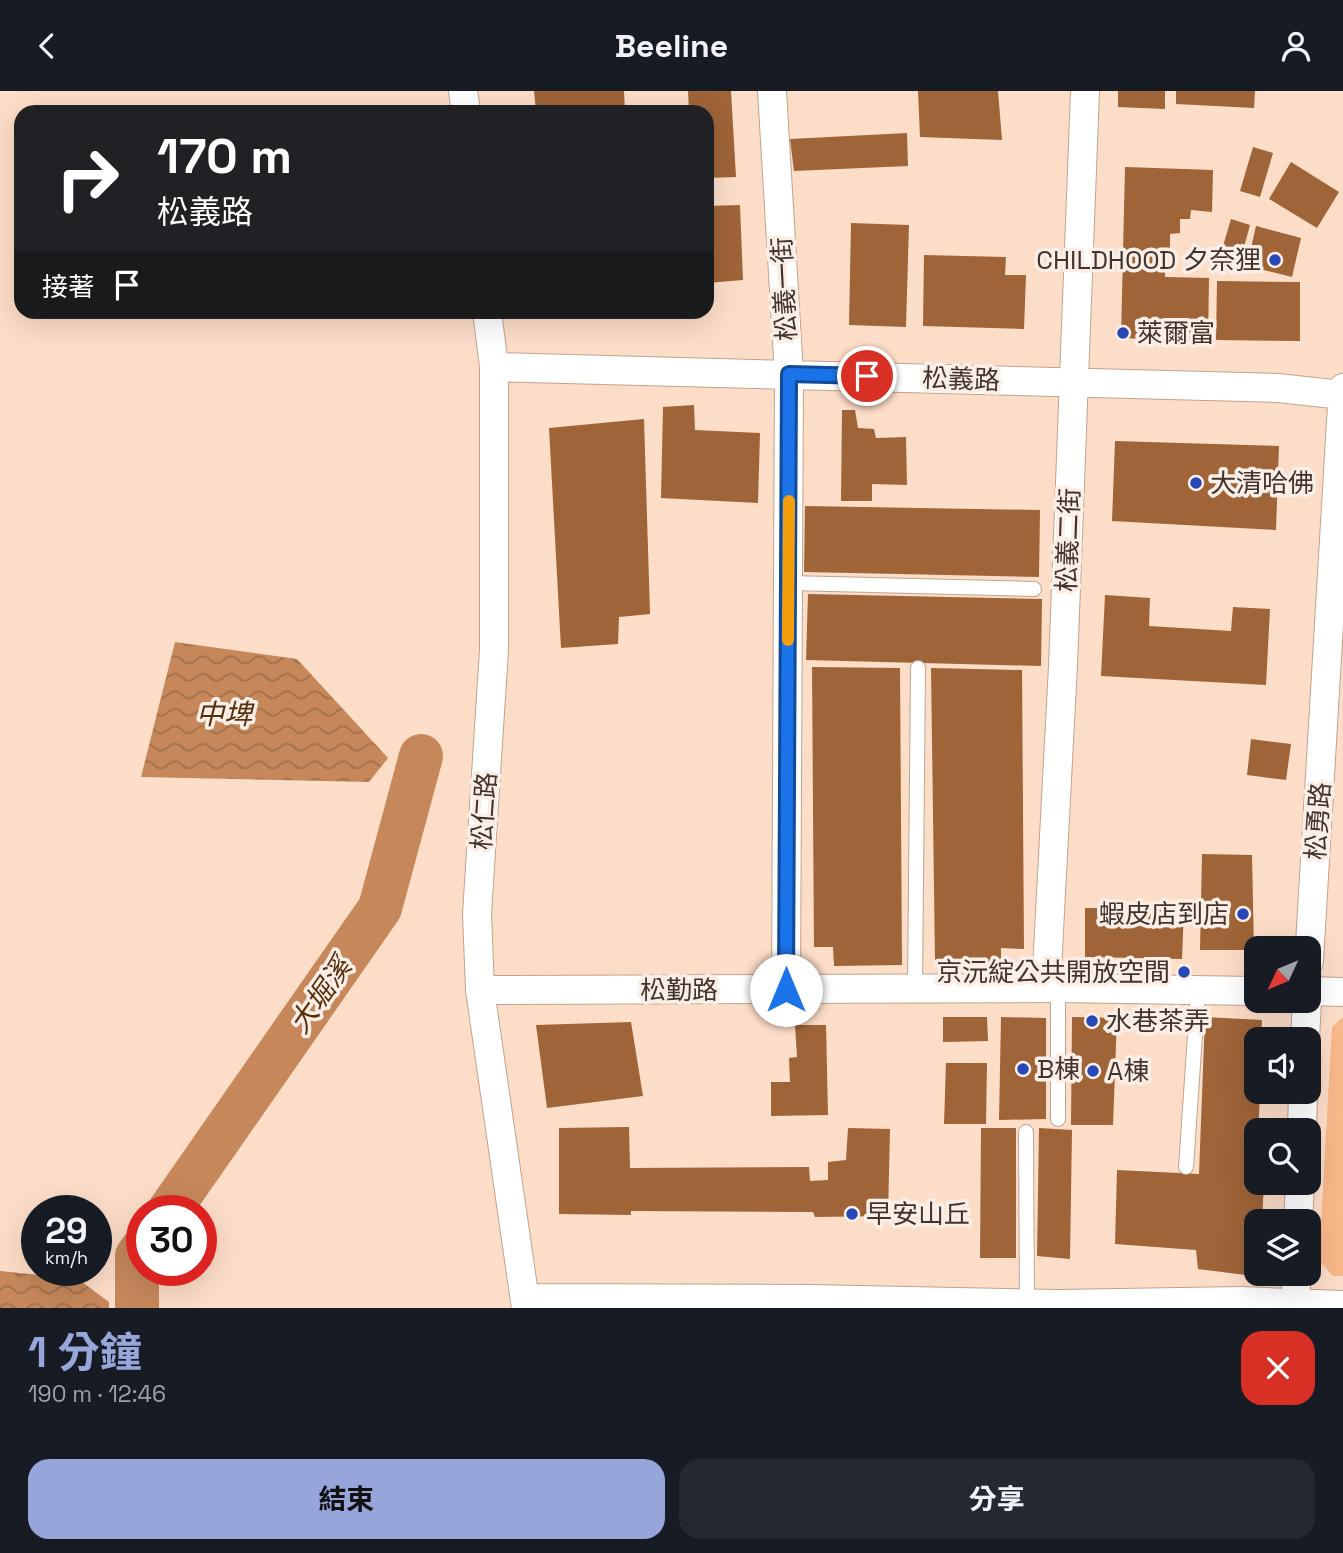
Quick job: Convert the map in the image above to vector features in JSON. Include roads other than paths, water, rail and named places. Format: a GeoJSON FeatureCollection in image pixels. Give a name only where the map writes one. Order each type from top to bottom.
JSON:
{"type":"FeatureCollection","features":[{"type":"Feature","properties":{"kind":"street","name":"松義一街"},"geometry":{"type":"LineString","coordinates":[[772,91],[789,374],[786,990]]}},
{"type":"Feature","properties":{"kind":"street","name":"松義二街"},"geometry":{"type":"LineString","coordinates":[[1052,988],[1085,91]]}},
{"type":"Feature","properties":{"kind":"street","name":"松仁路"},"geometry":{"type":"LineString","coordinates":[[489,319],[494,367],[494,650],[477,913],[480,990],[525,1303]]}},
{"type":"Feature","properties":{"kind":"street","name":"松義路"},"geometry":{"type":"LineString","coordinates":[[494,367],[1278,388],[1343,395]]}},
{"type":"Feature","properties":{"kind":"street","name":"松勇路"},"geometry":{"type":"LineString","coordinates":[[1311,936],[1334,710],[1343,388]]}},
{"type":"Feature","properties":{"kind":"street","name":"松勤路"},"geometry":{"type":"LineString","coordinates":[[480,990],[1052,988],[1244,991]]}},
{"type":"Feature","properties":{"kind":"street"},"geometry":{"type":"LineString","coordinates":[[1321,991],[1343,992]]}},
{"type":"Feature","properties":{"kind":"street"},"geometry":{"type":"LineString","coordinates":[[1296,1286],[1296,1306]]}},
{"type":"Feature","properties":{"kind":"street"},"geometry":{"type":"LineString","coordinates":[[525,1303],[1058,1306],[1241,1301],[1296,1306],[1343,1305]]}},
{"type":"Feature","properties":{"kind":"lane"},"geometry":{"type":"LineString","coordinates":[[789,583],[1034,589]]}},
{"type":"Feature","properties":{"kind":"lane"},"geometry":{"type":"LineString","coordinates":[[915,989],[918,668]]}},
{"type":"Feature","properties":{"kind":"lane"},"geometry":{"type":"LineString","coordinates":[[1052,988],[1058,1119]]}},
{"type":"Feature","properties":{"kind":"lane"},"geometry":{"type":"LineString","coordinates":[[1186,1167],[1198,991]]}},
{"type":"Feature","properties":{"kind":"lane"},"geometry":{"type":"LineString","coordinates":[[1026,1132],[1027,1304]]}},
{"type":"Feature","properties":{"kind":"water","name":"中埤"},"geometry":{"type":"Polygon","coordinates":[[[175,642],[297,659],[388,758],[369,782],[141,777],[175,642]]]}},
{"type":"Feature","properties":{"kind":"water"},"geometry":{"type":"Polygon","coordinates":[[[0,1271],[21,1273],[21,1286],[87,1286],[109,1302],[109,1308],[0,1308],[0,1271]]]}},
{"type":"Feature","properties":{"kind":"waterway","name":"大堀溪"},"geometry":{"type":"LineString","coordinates":[[180,1195],[380,908],[421,756]]}},
{"type":"Feature","properties":{"kind":"waterway","name":"大堀溪"},"geometry":{"type":"LineString","coordinates":[[137,1286],[137,1308]]}},
{"type":"Feature","properties":{"kind":"place","name":"CHILDHOOD 夕奈狸"},"geometry":{"type":"Point","coordinates":[1275,260]}},
{"type":"Feature","properties":{"kind":"place","name":"萊爾富"},"geometry":{"type":"Point","coordinates":[1123,333]}},
{"type":"Feature","properties":{"kind":"place","name":"大清哈佛"},"geometry":{"type":"Point","coordinates":[1196,483]}},
{"type":"Feature","properties":{"kind":"place","name":"蝦皮店到店"},"geometry":{"type":"Point","coordinates":[1243,914]}},
{"type":"Feature","properties":{"kind":"place","name":"京沅綻公共開放空間"},"geometry":{"type":"Point","coordinates":[1184,972]}},
{"type":"Feature","properties":{"kind":"place","name":"水巷茶弄"},"geometry":{"type":"Point","coordinates":[1092,1021]}},
{"type":"Feature","properties":{"kind":"place","name":"B棟"},"geometry":{"type":"Point","coordinates":[1023,1069]}},
{"type":"Feature","properties":{"kind":"place","name":"A棟"},"geometry":{"type":"Point","coordinates":[1093,1071]}},
{"type":"Feature","properties":{"kind":"place","name":"早安山丘"},"geometry":{"type":"Point","coordinates":[852,1214]}}]}
